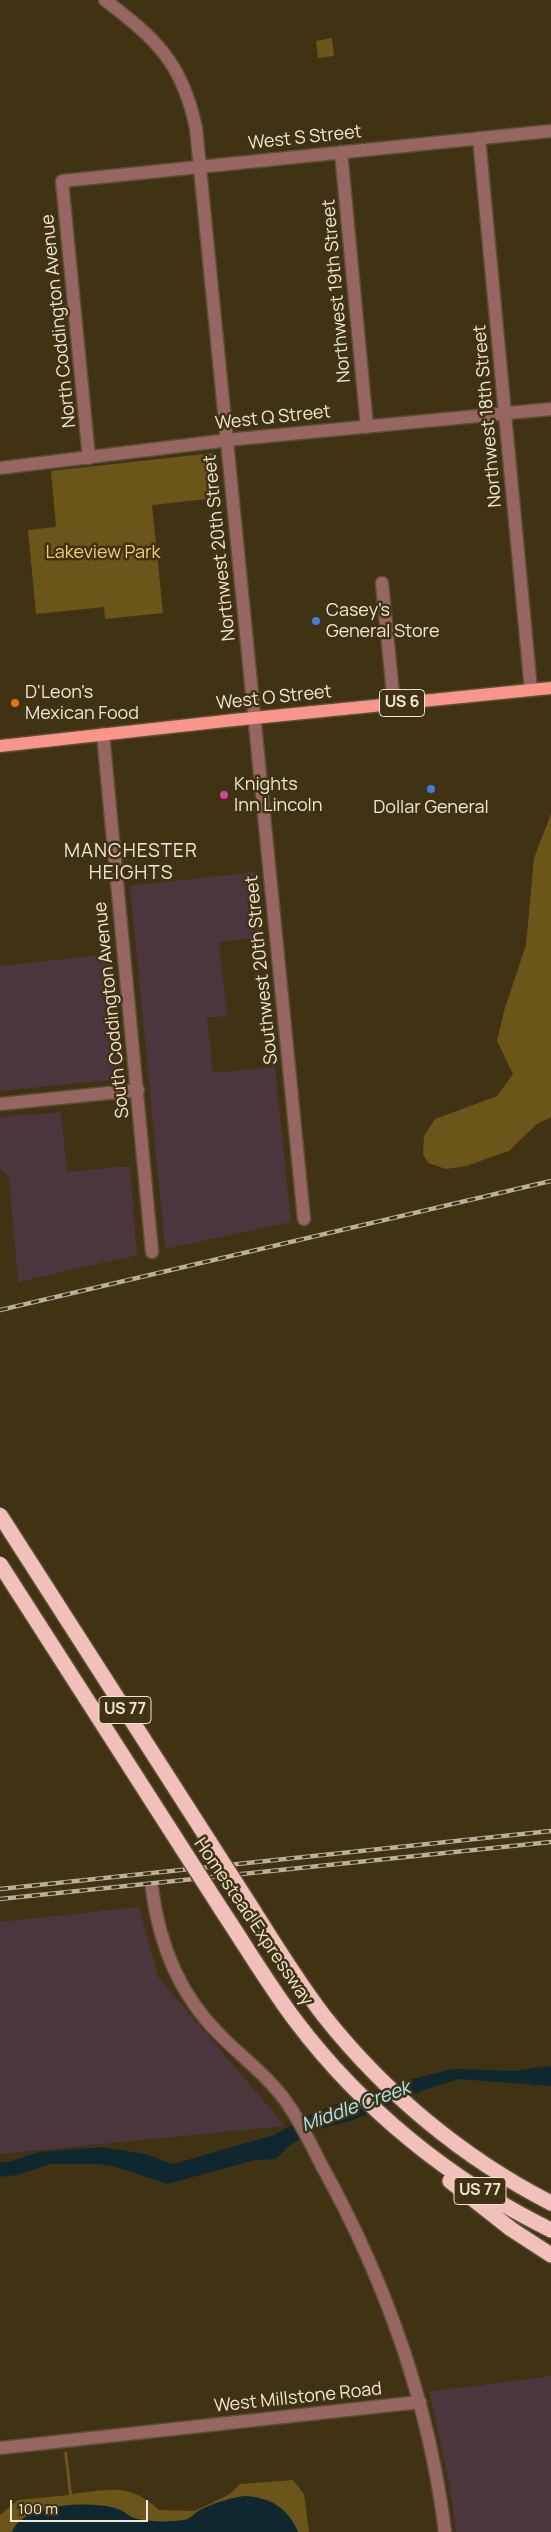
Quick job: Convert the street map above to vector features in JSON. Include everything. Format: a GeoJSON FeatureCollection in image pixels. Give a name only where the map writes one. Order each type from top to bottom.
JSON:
{"type":"FeatureCollection","features":[{"type":"Feature","properties":{"kind":"highway","name":"Homestead Expressway"},"geometry":{"type":"LineString","coordinates":[[0,1515],[309,1995],[351,2048],[391,2090],[442,2133],[484,2164]]}},
{"type":"Feature","properties":{"kind":"highway","name":"Homestead Expressway"},"geometry":{"type":"LineString","coordinates":[[0,1564],[220,1909],[294,2019],[326,2058],[348,2083],[414,2144],[498,2202],[551,2230]]}},
{"type":"Feature","properties":{"kind":"highway"},"geometry":{"type":"LineString","coordinates":[[414,2144],[439,2173],[510,2230],[551,2255]]}},
{"type":"Feature","properties":{"kind":"highway"},"geometry":{"type":"LineString","coordinates":[[484,2164],[511,2172],[551,2192]]}},
{"type":"Feature","properties":{"kind":"highway","name":"US 77"},"geometry":{"type":"LineString","coordinates":[[484,2164],[551,2203]]}},
{"type":"Feature","properties":{"kind":"main road","name":"West O Street"},"geometry":{"type":"LineString","coordinates":[[0,746],[551,688]]}},
{"type":"Feature","properties":{"kind":"street","name":"Northwest 20th Street"},"geometry":{"type":"LineString","coordinates":[[105,0],[154,39],[177,71],[192,108],[201,167],[253,718]]}},
{"type":"Feature","properties":{"kind":"street","name":"West S Street"},"geometry":{"type":"LineString","coordinates":[[62,182],[551,131]]}},
{"type":"Feature","properties":{"kind":"street","name":"Northwest 18th Street"},"geometry":{"type":"LineString","coordinates":[[479,138],[532,690]]}},
{"type":"Feature","properties":{"kind":"street","name":"Northwest 19th Street"},"geometry":{"type":"LineString","coordinates":[[341,152],[367,426]]}},
{"type":"Feature","properties":{"kind":"street","name":"North Coddington Avenue"},"geometry":{"type":"LineString","coordinates":[[62,182],[89,458]]}},
{"type":"Feature","properties":{"kind":"street","name":"West Q Street"},"geometry":{"type":"LineString","coordinates":[[0,468],[227,440],[551,408]]}},
{"type":"Feature","properties":{"kind":"street"},"geometry":{"type":"LineString","coordinates":[[382,583],[394,704]]}},
{"type":"Feature","properties":{"kind":"street","name":"Southwest 20th Street"},"geometry":{"type":"LineString","coordinates":[[253,718],[304,1219]]}},
{"type":"Feature","properties":{"kind":"street","name":"South Coddington Avenue"},"geometry":{"type":"LineString","coordinates":[[103,734],[152,1252]]}},
{"type":"Feature","properties":{"kind":"street"},"geometry":{"type":"LineString","coordinates":[[0,1104],[138,1090]]}},
{"type":"Feature","properties":{"kind":"street"},"geometry":{"type":"LineString","coordinates":[[152,1888],[167,1956],[190,1998],[220,2035],[271,2083],[292,2111],[354,2224],[391,2313],[420,2402],[436,2475],[445,2532]]}},
{"type":"Feature","properties":{"kind":"street","name":"West Millstone Road"},"geometry":{"type":"LineString","coordinates":[[0,2448],[180,2432],[420,2402]]}},
{"type":"Feature","properties":{"kind":"shaded area"},"geometry":{"type":"Polygon","coordinates":[[[256,872],[263,937],[219,942],[227,1016],[207,1018],[213,1073],[275,1067],[291,1222],[165,1249],[130,886],[256,872]]]}},
{"type":"Feature","properties":{"kind":"shaded area"},"geometry":{"type":"Polygon","coordinates":[[[109,954],[122,1079],[0,1091],[0,966],[109,954]]]}},
{"type":"Feature","properties":{"kind":"shaded area"},"geometry":{"type":"Polygon","coordinates":[[[61,1112],[67,1172],[130,1166],[137,1255],[18,1282],[9,1178],[0,1168],[0,1117],[61,1112]]]}},
{"type":"Feature","properties":{"kind":"shaded area"},"geometry":{"type":"Polygon","coordinates":[[[139,1907],[158,1977],[285,2126],[0,2154],[0,1922],[139,1907]]]}},
{"type":"Feature","properties":{"kind":"shaded area"},"geometry":{"type":"Polygon","coordinates":[[[551,2376],[551,2532],[456,2532],[449,2482],[429,2392],[551,2376]]]}},
{"type":"Feature","properties":{"kind":"green space"},"geometry":{"type":"Polygon","coordinates":[[[332,38],[334,56],[318,58],[316,41],[332,38]]]}},
{"type":"Feature","properties":{"kind":"green space","name":"Lakeview Park"},"geometry":{"type":"Polygon","coordinates":[[[213,453],[217,498],[152,505],[163,613],[105,619],[104,607],[36,614],[28,530],[56,527],[51,471],[213,453]]]}},
{"type":"Feature","properties":{"kind":"green space"},"geometry":{"type":"Polygon","coordinates":[[[551,814],[551,1117],[537,1124],[509,1151],[466,1166],[446,1169],[428,1163],[423,1154],[424,1136],[435,1119],[497,1096],[513,1074],[497,1041],[504,1011],[526,945],[534,858],[551,814]]]}},
{"type":"Feature","properties":{"kind":"green space"},"geometry":{"type":"Polygon","coordinates":[[[64,2452],[67,2452],[72,2494],[118,2490],[138,2495],[159,2510],[195,2511],[230,2494],[240,2484],[293,2480],[304,2494],[309,2532],[0,2532],[0,2515],[18,2500],[69,2495],[64,2452]]]}},
{"type":"Feature","properties":{"kind":"water","name":"Middle Creek"},"geometry":{"type":"Polygon","coordinates":[[[546,2066],[551,2067],[551,2086],[459,2079],[426,2089],[353,2120],[315,2130],[289,2146],[276,2159],[255,2160],[167,2184],[116,2167],[99,2164],[50,2164],[17,2175],[0,2177],[0,2162],[8,2162],[39,2152],[103,2147],[145,2154],[173,2164],[274,2135],[315,2112],[412,2079],[453,2069],[517,2071],[546,2066]]]}},
{"type":"Feature","properties":{"kind":"water"},"geometry":{"type":"Polygon","coordinates":[[[244,2496],[262,2499],[277,2505],[289,2516],[298,2532],[12,2532],[18,2522],[29,2515],[59,2506],[107,2506],[143,2520],[173,2521],[186,2519],[200,2510],[227,2499],[244,2496]]]}},
{"type":"Feature","properties":{"kind":"railway"},"geometry":{"type":"LineString","coordinates":[[0,1310],[551,1181]]}},
{"type":"Feature","properties":{"kind":"railway"},"geometry":{"type":"LineString","coordinates":[[0,1889],[551,1831]]}},
{"type":"Feature","properties":{"kind":"railway"},"geometry":{"type":"LineString","coordinates":[[0,1899],[551,1842]]}},
{"type":"Feature","properties":{"kind":"place","name":"Casey's General Store"},"geometry":{"type":"Point","coordinates":[316,621]}},
{"type":"Feature","properties":{"kind":"place","name":"D'Leon's Mexican Food"},"geometry":{"type":"Point","coordinates":[15,703]}},
{"type":"Feature","properties":{"kind":"place","name":"Dollar General"},"geometry":{"type":"Point","coordinates":[431,789]}},
{"type":"Feature","properties":{"kind":"place","name":"Knights Inn Lincoln"},"geometry":{"type":"Point","coordinates":[224,795]}},
{"type":"Feature","properties":{"kind":"district","name":"MANCHESTER HEIGHTS"},"geometry":{"type":"Point","coordinates":[131,863]}}]}
